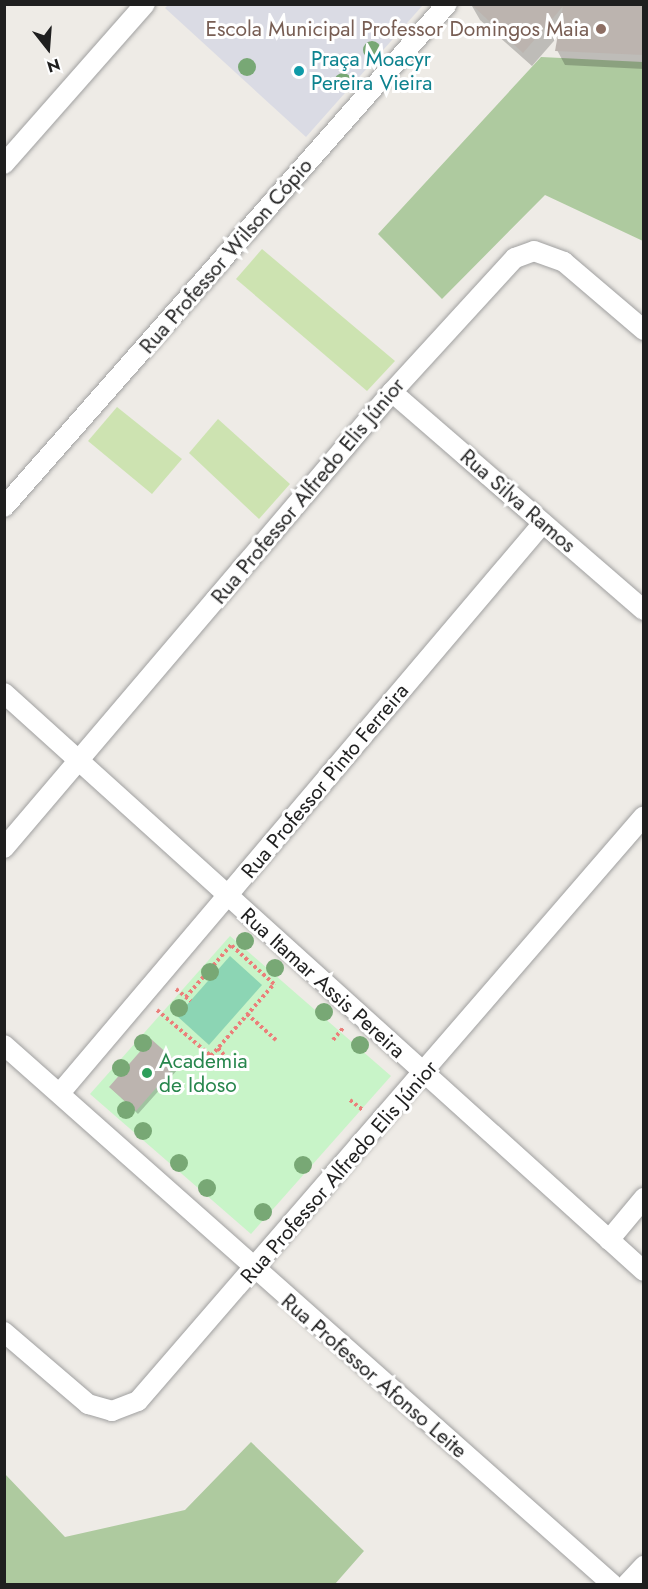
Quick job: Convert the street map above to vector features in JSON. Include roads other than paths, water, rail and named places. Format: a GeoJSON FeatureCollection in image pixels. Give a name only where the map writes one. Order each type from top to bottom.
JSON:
{"type":"FeatureCollection","features":[{"type":"Feature","properties":{"kind":"street"},"geometry":{"type":"LineString","coordinates":[[4,164],[145,4]]}},
{"type":"Feature","properties":{"kind":"street","name":"Rua Professor Wilson Cópio"},"geometry":{"type":"LineString","coordinates":[[4,507],[447,4]]}},
{"type":"Feature","properties":{"kind":"street","name":"Rua Professor Alfredo Elis Júnior"},"geometry":{"type":"LineString","coordinates":[[4,848],[392,392],[503,270],[534,251],[564,262],[644,330]]}},
{"type":"Feature","properties":{"kind":"street","name":"Rua Silva Ramos"},"geometry":{"type":"LineString","coordinates":[[392,392],[644,610]]}},
{"type":"Feature","properties":{"kind":"street","name":"Rua Professor Pinto Ferreira"},"geometry":{"type":"LineString","coordinates":[[60,1093],[543,523]]}},
{"type":"Feature","properties":{"kind":"street","name":"Rua Itamar Assis Pereira"},"geometry":{"type":"LineString","coordinates":[[4,693],[644,1271]]}},
{"type":"Feature","properties":{"kind":"street","name":"Rua Professor Alfredo Elis Júnior"},"geometry":{"type":"LineString","coordinates":[[4,1332],[65,1388],[88,1404],[112,1411],[138,1401],[157,1384],[644,816]]}},
{"type":"Feature","properties":{"kind":"street","name":"Rua Professor Afonso Leite"},"geometry":{"type":"LineString","coordinates":[[4,1045],[60,1093],[254,1271],[612,1584]]}},
{"type":"Feature","properties":{"kind":"street"},"geometry":{"type":"LineString","coordinates":[[609,1240],[644,1198]]}},
{"type":"Feature","properties":{"kind":"street"},"geometry":{"type":"LineString","coordinates":[[627,1584],[644,1566]]}},
{"type":"Feature","properties":{"kind":"place","name":"Escola Municipal Professor Domingos Maia"},"geometry":{"type":"Point","coordinates":[601,29]}},
{"type":"Feature","properties":{"kind":"place","name":"Praça Moacyr Pereira Vieira"},"geometry":{"type":"Point","coordinates":[299,71]}},
{"type":"Feature","properties":{"kind":"place","name":"Academia de Idoso"},"geometry":{"type":"Point","coordinates":[147,1073]}}]}
